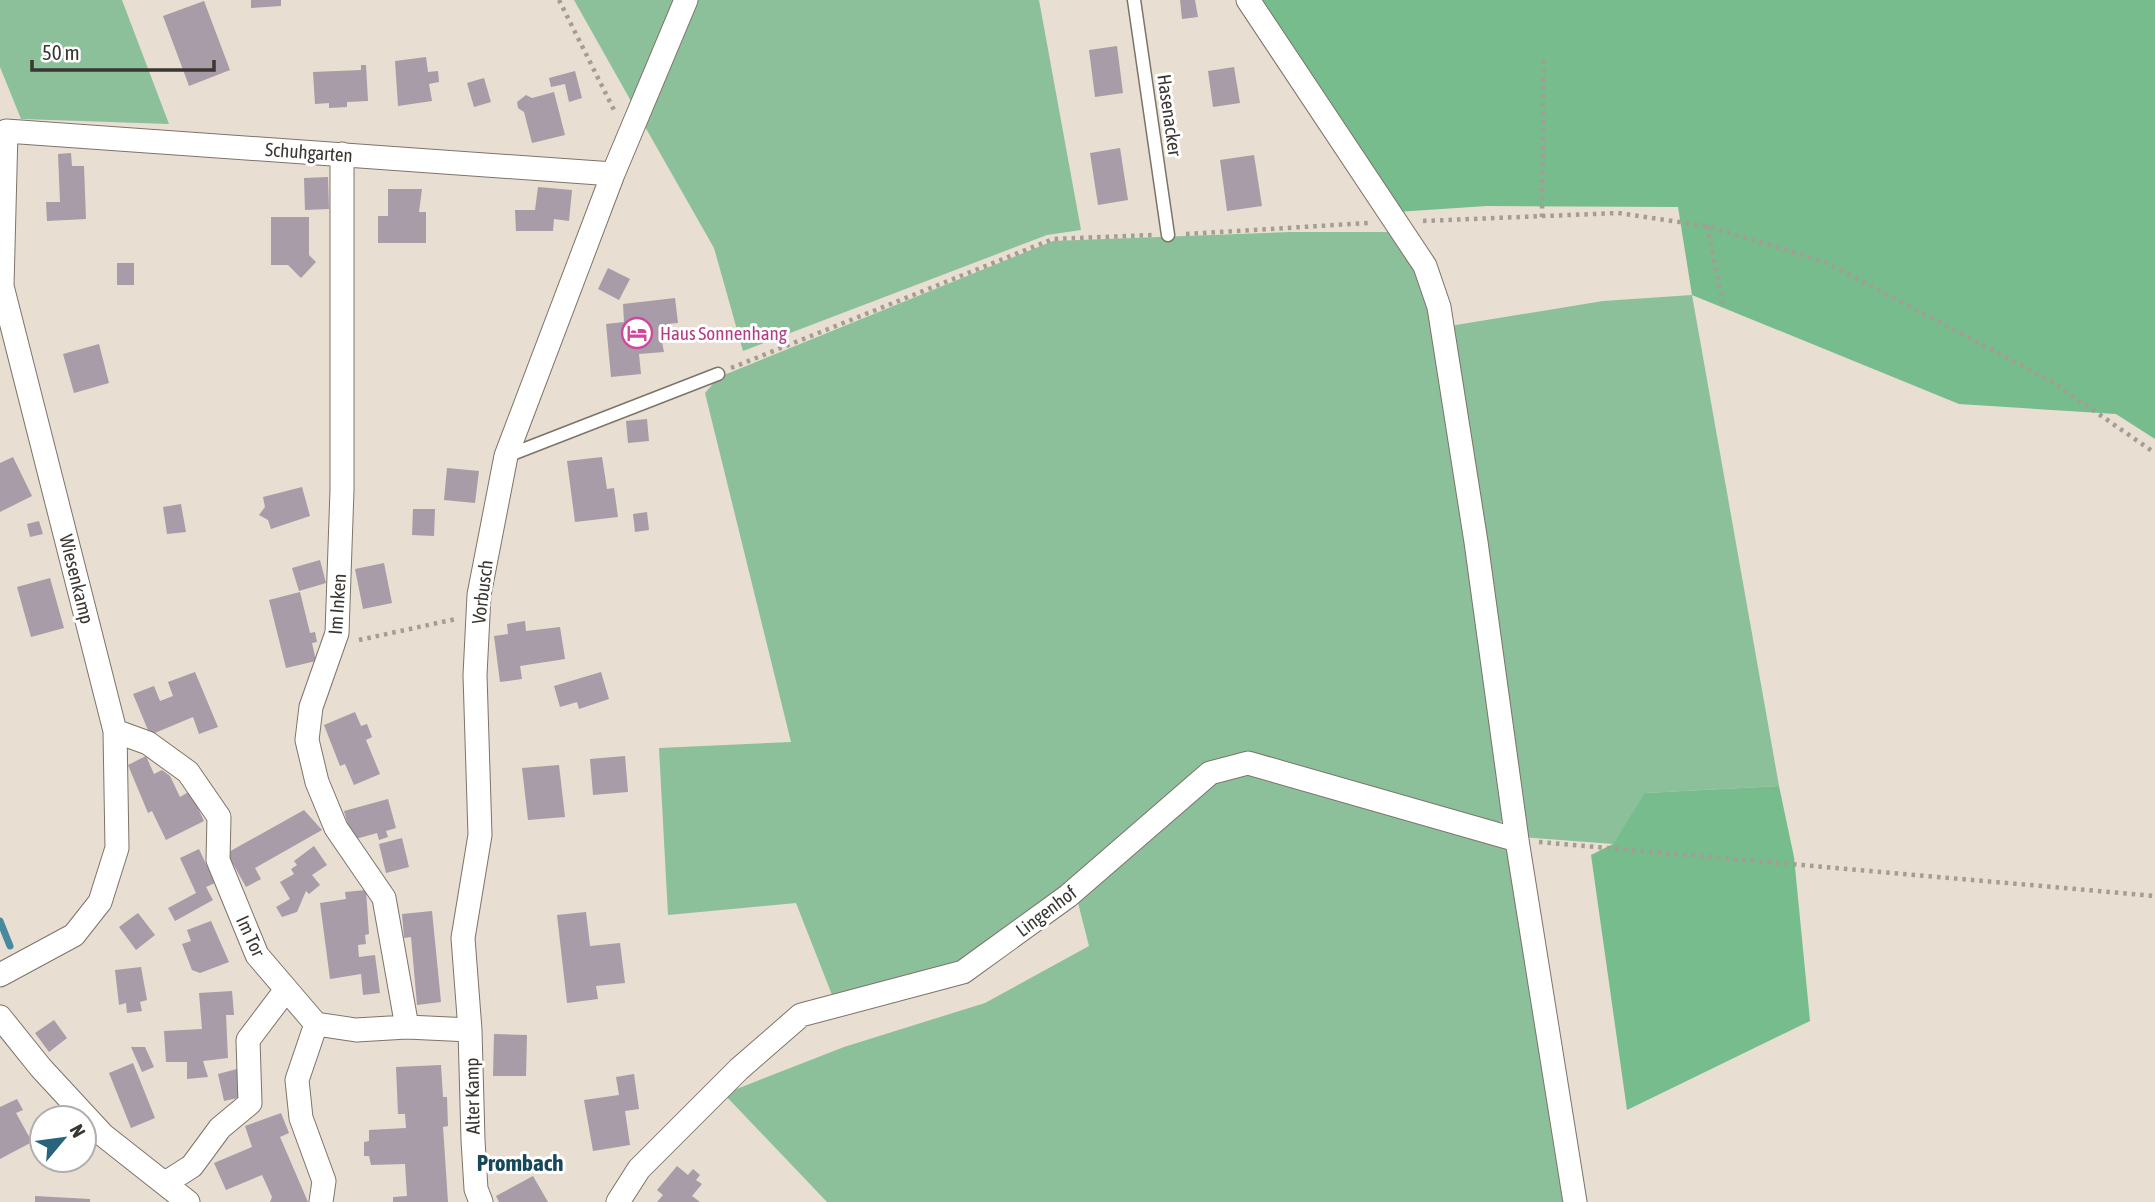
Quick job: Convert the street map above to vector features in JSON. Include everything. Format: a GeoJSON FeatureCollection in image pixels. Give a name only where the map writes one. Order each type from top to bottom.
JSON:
{"type":"FeatureCollection","features":[{"type":"Feature","properties":{"kind":"street","name":"Vorbusch"},"geometry":{"type":"LineString","coordinates":[[470,1030],[463,938],[480,835],[475,675],[478,615],[506,456],[613,174],[685,0]]}},
{"type":"Feature","properties":{"kind":"street"},"geometry":{"type":"LineString","coordinates":[[1248,0],[1424,266],[1438,307],[1476,542],[1517,840],[1575,1202]]}},
{"type":"Feature","properties":{"kind":"street","name":"Schuhgarten"},"geometry":{"type":"LineString","coordinates":[[6,131],[613,174]]}},
{"type":"Feature","properties":{"kind":"street","name":"Wiesenkamp"},"geometry":{"type":"LineString","coordinates":[[0,975],[74,934],[100,902],[117,848],[116,731],[2,286],[6,131]]}},
{"type":"Feature","properties":{"kind":"street","name":"Im Inken"},"geometry":{"type":"LineString","coordinates":[[342,154],[342,490],[337,634],[311,707],[307,740],[317,782],[336,828],[384,898],[407,1027]]}},
{"type":"Feature","properties":{"kind":"street","name":"Im Tor"},"geometry":{"type":"LineString","coordinates":[[116,731],[148,743],[188,772],[219,817],[218,860],[257,955],[285,991],[316,1024]]}},
{"type":"Feature","properties":{"kind":"street","name":"Lingenhof"},"geometry":{"type":"LineString","coordinates":[[618,1202],[639,1169],[739,1069],[801,1016],[963,972],[1068,896],[1210,773],[1248,763],[1517,840]]}},
{"type":"Feature","properties":{"kind":"street"},"geometry":{"type":"LineString","coordinates":[[167,1182],[192,1166],[220,1128],[250,1102],[248,1040],[285,991]]}},
{"type":"Feature","properties":{"kind":"street"},"geometry":{"type":"LineString","coordinates":[[0,1017],[41,1068],[103,1135],[167,1182],[188,1202]]}},
{"type":"Feature","properties":{"kind":"street"},"geometry":{"type":"LineString","coordinates":[[321,1202],[324,1181],[301,1118],[297,1080],[316,1024],[356,1030],[407,1027],[470,1030]]}},
{"type":"Feature","properties":{"kind":"street","name":"Alter Kamp"},"geometry":{"type":"LineString","coordinates":[[470,1030],[476,1188],[481,1202]]}},
{"type":"Feature","properties":{"kind":"lane","name":"Hasenacker"},"geometry":{"type":"LineString","coordinates":[[1134,0],[1168,235]]}},
{"type":"Feature","properties":{"kind":"lane"},"geometry":{"type":"LineString","coordinates":[[506,456],[718,374]]}},
{"type":"Feature","properties":{"kind":"path"},"geometry":{"type":"LineString","coordinates":[[559,0],[629,140]]}},
{"type":"Feature","properties":{"kind":"path"},"geometry":{"type":"LineString","coordinates":[[1542,217],[1544,56]]}},
{"type":"Feature","properties":{"kind":"path"},"geometry":{"type":"LineString","coordinates":[[718,374],[1053,239],[1618,213],[1707,226],[1825,262],[2050,381],[2155,453]]}},
{"type":"Feature","properties":{"kind":"path"},"geometry":{"type":"LineString","coordinates":[[1707,226],[1724,309]]}},
{"type":"Feature","properties":{"kind":"path"},"geometry":{"type":"LineString","coordinates":[[334,645],[478,615]]}},
{"type":"Feature","properties":{"kind":"path"},"geometry":{"type":"LineString","coordinates":[[1517,840],[2155,896]]}},
{"type":"Feature","properties":{"kind":"green space"},"geometry":{"type":"Polygon","coordinates":[[[0,0],[122,0],[169,124],[21,119],[0,67],[0,0]]]}},
{"type":"Feature","properties":{"kind":"green space"},"geometry":{"type":"Polygon","coordinates":[[[574,0],[680,0],[636,110],[574,0]]]}},
{"type":"Feature","properties":{"kind":"green space"},"geometry":{"type":"Polygon","coordinates":[[[695,0],[1039,0],[1081,230],[1047,235],[743,351],[714,248],[644,125],[695,0]]]}},
{"type":"Feature","properties":{"kind":"green space"},"geometry":{"type":"Polygon","coordinates":[[[1242,0],[2155,0],[2155,439],[2116,414],[1959,404],[1692,295],[1678,207],[1487,206],[1396,212],[1242,0]]]}},
{"type":"Feature","properties":{"kind":"green space"},"geometry":{"type":"Polygon","coordinates":[[[1291,232],[1391,232],[1430,295],[1503,820],[1495,825],[1245,759],[958,968],[834,1000],[796,903],[668,915],[659,748],[791,742],[705,393],[719,377],[1053,241],[1291,232]]]}},
{"type":"Feature","properties":{"kind":"green space"},"geometry":{"type":"Polygon","coordinates":[[[1692,295],[1779,786],[1646,793],[1613,844],[1522,837],[1450,326],[1603,301],[1692,295]]]}},
{"type":"Feature","properties":{"kind":"green space"},"geometry":{"type":"Polygon","coordinates":[[[1250,770],[1508,847],[1568,1202],[827,1202],[724,1094],[844,1047],[985,1003],[1089,946],[1077,899],[1212,779],[1250,770]]]}},
{"type":"Feature","properties":{"kind":"green space"},"geometry":{"type":"Polygon","coordinates":[[[1779,786],[1794,857],[1810,1021],[1627,1110],[1591,855],[1613,844],[1645,793],[1779,786]]]}},
{"type":"Feature","properties":{"kind":"building"},"geometry":{"type":"Polygon","coordinates":[[[251,0],[281,0],[281,6],[251,8],[251,0]]]}},
{"type":"Feature","properties":{"kind":"building"},"geometry":{"type":"Polygon","coordinates":[[[1180,0],[1195,0],[1198,17],[1182,19],[1180,0]]]}},
{"type":"Feature","properties":{"kind":"building"},"geometry":{"type":"Polygon","coordinates":[[[204,1],[230,70],[189,86],[163,16],[204,1]]]}},
{"type":"Feature","properties":{"kind":"building"},"geometry":{"type":"Polygon","coordinates":[[[1117,46],[1123,93],[1095,97],[1089,50],[1117,46]]]}},
{"type":"Feature","properties":{"kind":"building"},"geometry":{"type":"Polygon","coordinates":[[[426,57],[428,72],[438,71],[439,82],[429,84],[432,101],[398,106],[395,61],[426,57]]]}},
{"type":"Feature","properties":{"kind":"building"},"geometry":{"type":"Polygon","coordinates":[[[361,65],[366,65],[368,101],[347,102],[347,107],[329,108],[329,103],[315,104],[313,72],[361,70],[361,65]]]}},
{"type":"Feature","properties":{"kind":"building"},"geometry":{"type":"Polygon","coordinates":[[[1234,67],[1240,103],[1213,107],[1208,71],[1234,67]]]}},
{"type":"Feature","properties":{"kind":"building"},"geometry":{"type":"Polygon","coordinates":[[[575,71],[582,98],[569,102],[565,84],[551,87],[549,78],[575,71]]]}},
{"type":"Feature","properties":{"kind":"building"},"geometry":{"type":"Polygon","coordinates":[[[484,78],[491,102],[474,107],[467,83],[484,78]]]}},
{"type":"Feature","properties":{"kind":"building"},"geometry":{"type":"Polygon","coordinates":[[[554,92],[565,135],[532,143],[524,112],[518,108],[517,102],[526,95],[532,98],[554,92]]]}},
{"type":"Feature","properties":{"kind":"building"},"geometry":{"type":"Polygon","coordinates":[[[1120,148],[1128,200],[1098,205],[1090,153],[1120,148]]]}},
{"type":"Feature","properties":{"kind":"building"},"geometry":{"type":"Polygon","coordinates":[[[71,153],[72,166],[84,166],[86,219],[47,221],[46,202],[60,202],[58,154],[71,153]]]}},
{"type":"Feature","properties":{"kind":"building"},"geometry":{"type":"Polygon","coordinates":[[[1254,155],[1262,206],[1227,211],[1220,160],[1254,155]]]}},
{"type":"Feature","properties":{"kind":"building"},"geometry":{"type":"Polygon","coordinates":[[[328,177],[329,209],[305,210],[304,178],[328,177]]]}},
{"type":"Feature","properties":{"kind":"building"},"geometry":{"type":"Polygon","coordinates":[[[538,187],[572,190],[569,221],[554,219],[553,231],[516,231],[515,210],[535,210],[538,187]]]}},
{"type":"Feature","properties":{"kind":"building"},"geometry":{"type":"Polygon","coordinates":[[[388,189],[422,189],[419,212],[426,212],[426,243],[378,243],[378,216],[388,216],[388,189]]]}},
{"type":"Feature","properties":{"kind":"building"},"geometry":{"type":"Polygon","coordinates":[[[271,217],[309,217],[309,255],[316,262],[301,278],[288,265],[271,265],[271,217]]]}},
{"type":"Feature","properties":{"kind":"building"},"geometry":{"type":"Polygon","coordinates":[[[117,263],[134,263],[134,285],[117,285],[117,263]]]}},
{"type":"Feature","properties":{"kind":"building"},"geometry":{"type":"Polygon","coordinates":[[[608,268],[630,279],[619,300],[598,289],[608,268]]]}},
{"type":"Feature","properties":{"kind":"building","name":"Haus Sonnenhang"},"geometry":{"type":"Polygon","coordinates":[[[675,298],[678,323],[667,324],[668,342],[662,342],[664,352],[639,354],[641,374],[611,377],[606,324],[624,322],[623,304],[675,298]]]}},
{"type":"Feature","properties":{"kind":"building"},"geometry":{"type":"Polygon","coordinates":[[[99,344],[109,383],[74,393],[63,354],[99,344]]]}},
{"type":"Feature","properties":{"kind":"building"},"geometry":{"type":"Polygon","coordinates":[[[647,419],[649,441],[628,443],[626,421],[647,419]]]}},
{"type":"Feature","properties":{"kind":"building"},"geometry":{"type":"Polygon","coordinates":[[[13,457],[32,496],[0,512],[0,463],[13,457]]]}},
{"type":"Feature","properties":{"kind":"building"},"geometry":{"type":"Polygon","coordinates":[[[602,457],[607,489],[614,488],[618,517],[575,522],[567,461],[602,457]]]}},
{"type":"Feature","properties":{"kind":"building"},"geometry":{"type":"Polygon","coordinates":[[[447,468],[479,471],[475,503],[444,500],[447,468]]]}},
{"type":"Feature","properties":{"kind":"building"},"geometry":{"type":"Polygon","coordinates":[[[302,487],[310,516],[271,529],[268,520],[259,515],[265,507],[263,497],[302,487]]]}},
{"type":"Feature","properties":{"kind":"building"},"geometry":{"type":"Polygon","coordinates":[[[181,504],[186,532],[167,534],[163,507],[181,504]]]}},
{"type":"Feature","properties":{"kind":"building"},"geometry":{"type":"Polygon","coordinates":[[[413,509],[435,509],[434,536],[412,535],[413,509]]]}},
{"type":"Feature","properties":{"kind":"building"},"geometry":{"type":"Polygon","coordinates":[[[647,512],[649,530],[635,532],[633,514],[647,512]]]}},
{"type":"Feature","properties":{"kind":"building"},"geometry":{"type":"Polygon","coordinates":[[[39,521],[43,534],[30,537],[27,524],[39,521]]]}},
{"type":"Feature","properties":{"kind":"building"},"geometry":{"type":"Polygon","coordinates":[[[320,560],[326,583],[299,591],[292,568],[320,560]]]}},
{"type":"Feature","properties":{"kind":"building"},"geometry":{"type":"Polygon","coordinates":[[[384,563],[392,603],[363,609],[355,569],[384,563]]]}},
{"type":"Feature","properties":{"kind":"building"},"geometry":{"type":"Polygon","coordinates":[[[50,578],[64,628],[31,637],[17,587],[50,578]]]}},
{"type":"Feature","properties":{"kind":"building"},"geometry":{"type":"Polygon","coordinates":[[[300,592],[310,633],[315,632],[317,642],[312,643],[316,661],[286,668],[269,600],[300,592]]]}},
{"type":"Feature","properties":{"kind":"building"},"geometry":{"type":"Polygon","coordinates":[[[525,621],[526,631],[560,627],[565,659],[520,666],[522,679],[500,682],[494,636],[508,634],[507,624],[525,621]]]}},
{"type":"Feature","properties":{"kind":"building"},"geometry":{"type":"Polygon","coordinates":[[[195,672],[218,727],[199,734],[193,717],[150,735],[133,694],[154,686],[160,701],[173,696],[168,682],[195,672]]]}},
{"type":"Feature","properties":{"kind":"building"},"geometry":{"type":"Polygon","coordinates":[[[601,672],[609,699],[579,709],[577,702],[560,707],[554,686],[601,672]]]}},
{"type":"Feature","properties":{"kind":"building"},"geometry":{"type":"Polygon","coordinates":[[[355,712],[361,726],[367,724],[372,737],[366,740],[380,774],[354,785],[345,764],[340,766],[324,725],[355,712]]]}},
{"type":"Feature","properties":{"kind":"building"},"geometry":{"type":"Polygon","coordinates":[[[146,756],[154,774],[162,770],[170,776],[180,797],[190,791],[204,821],[166,840],[152,811],[148,813],[128,765],[146,756]]]}},
{"type":"Feature","properties":{"kind":"building"},"geometry":{"type":"Polygon","coordinates":[[[625,756],[628,792],[593,795],[590,759],[625,756]]]}},
{"type":"Feature","properties":{"kind":"building"},"geometry":{"type":"Polygon","coordinates":[[[559,765],[565,817],[528,820],[522,768],[559,765]]]}},
{"type":"Feature","properties":{"kind":"building"},"geometry":{"type":"Polygon","coordinates":[[[388,799],[396,828],[386,831],[388,837],[379,840],[377,833],[352,840],[344,811],[388,799]]]}},
{"type":"Feature","properties":{"kind":"building"},"geometry":{"type":"Polygon","coordinates":[[[304,810],[322,830],[255,868],[261,879],[246,887],[227,853],[304,810]]]}},
{"type":"Feature","properties":{"kind":"building"},"geometry":{"type":"Polygon","coordinates":[[[402,838],[409,867],[386,873],[379,844],[402,838]]]}},
{"type":"Feature","properties":{"kind":"building"},"geometry":{"type":"Polygon","coordinates":[[[314,846],[327,865],[312,875],[320,885],[309,894],[306,891],[297,912],[282,917],[276,907],[290,899],[280,882],[294,874],[291,869],[297,865],[294,861],[314,846]]]}},
{"type":"Feature","properties":{"kind":"building"},"geometry":{"type":"Polygon","coordinates":[[[199,849],[215,883],[206,887],[213,900],[175,921],[168,908],[196,893],[180,858],[199,849]]]}},
{"type":"Feature","properties":{"kind":"building"},"geometry":{"type":"Polygon","coordinates":[[[366,890],[369,934],[365,935],[366,944],[358,945],[359,957],[375,955],[380,993],[363,995],[361,974],[330,979],[320,903],[346,899],[345,892],[366,890]]]}},
{"type":"Feature","properties":{"kind":"building"},"geometry":{"type":"Polygon","coordinates":[[[432,911],[441,1002],[417,1005],[411,937],[404,938],[402,914],[432,911]]]}},
{"type":"Feature","properties":{"kind":"building"},"geometry":{"type":"Polygon","coordinates":[[[586,912],[590,946],[620,943],[625,983],[596,986],[598,999],[567,1003],[557,915],[586,912]]]}},
{"type":"Feature","properties":{"kind":"building"},"geometry":{"type":"Polygon","coordinates":[[[138,913],[155,935],[136,950],[119,927],[138,913]]]}},
{"type":"Feature","properties":{"kind":"building"},"geometry":{"type":"Polygon","coordinates":[[[211,921],[229,962],[200,973],[192,970],[182,944],[191,941],[187,930],[211,921]]]}},
{"type":"Feature","properties":{"kind":"building"},"geometry":{"type":"Polygon","coordinates":[[[141,967],[147,1000],[140,1002],[142,1011],[127,1013],[126,1003],[119,1005],[115,970],[141,967]]]}},
{"type":"Feature","properties":{"kind":"building"},"geometry":{"type":"Polygon","coordinates":[[[232,991],[234,1015],[226,1015],[228,1058],[203,1061],[208,1077],[187,1079],[187,1062],[166,1062],[164,1031],[202,1029],[199,993],[232,991]]]}},
{"type":"Feature","properties":{"kind":"building"},"geometry":{"type":"Polygon","coordinates":[[[54,1020],[67,1038],[49,1052],[35,1033],[54,1020]]]}},
{"type":"Feature","properties":{"kind":"building"},"geometry":{"type":"Polygon","coordinates":[[[494,1034],[527,1035],[526,1076],[493,1076],[494,1034]]]}},
{"type":"Feature","properties":{"kind":"building"},"geometry":{"type":"Polygon","coordinates":[[[131,1047],[145,1047],[154,1067],[142,1072],[131,1047]]]}},
{"type":"Feature","properties":{"kind":"building"},"geometry":{"type":"Polygon","coordinates":[[[133,1063],[155,1118],[131,1128],[109,1073],[133,1063]]]}},
{"type":"Feature","properties":{"kind":"building"},"geometry":{"type":"Polygon","coordinates":[[[441,1065],[443,1097],[447,1097],[448,1126],[443,1127],[448,1202],[393,1202],[393,1197],[407,1196],[405,1164],[371,1165],[369,1156],[364,1156],[364,1142],[369,1141],[369,1130],[406,1128],[405,1114],[398,1114],[396,1067],[441,1065]]]}},
{"type":"Feature","properties":{"kind":"building"},"geometry":{"type":"Polygon","coordinates":[[[237,1069],[242,1097],[224,1101],[218,1074],[237,1069]]]}},
{"type":"Feature","properties":{"kind":"building"},"geometry":{"type":"Polygon","coordinates":[[[634,1074],[639,1109],[625,1111],[630,1145],[593,1151],[584,1100],[619,1095],[616,1077],[634,1074]]]}},
{"type":"Feature","properties":{"kind":"building"},"geometry":{"type":"Polygon","coordinates":[[[17,1099],[23,1110],[16,1113],[28,1135],[28,1144],[0,1159],[0,1107],[17,1099]]]}},
{"type":"Feature","properties":{"kind":"building"},"geometry":{"type":"Polygon","coordinates":[[[281,1113],[289,1133],[280,1137],[308,1202],[270,1202],[272,1197],[262,1175],[226,1190],[214,1163],[252,1147],[245,1126],[281,1113]]]}},
{"type":"Feature","properties":{"kind":"building"},"geometry":{"type":"Polygon","coordinates":[[[677,1166],[688,1175],[693,1169],[700,1175],[696,1180],[702,1184],[692,1196],[700,1202],[657,1202],[663,1195],[657,1190],[677,1166]]]}},
{"type":"Feature","properties":{"kind":"building"},"geometry":{"type":"Polygon","coordinates":[[[533,1176],[548,1202],[499,1202],[496,1196],[533,1176]]]}},
{"type":"Feature","properties":{"kind":"building"},"geometry":{"type":"Polygon","coordinates":[[[35,1196],[90,1199],[90,1202],[35,1202],[35,1196]]]}},
{"type":"Feature","properties":{"kind":"waterway"},"geometry":{"type":"LineString","coordinates":[[0,921],[10,946]]}},
{"type":"Feature","properties":{"kind":"place","name":"Haus Sonnenhang"},"geometry":{"type":"Point","coordinates":[637,333]}},
{"type":"Feature","properties":{"kind":"district","name":"Prombach"},"geometry":{"type":"Point","coordinates":[520,1163]}}]}
